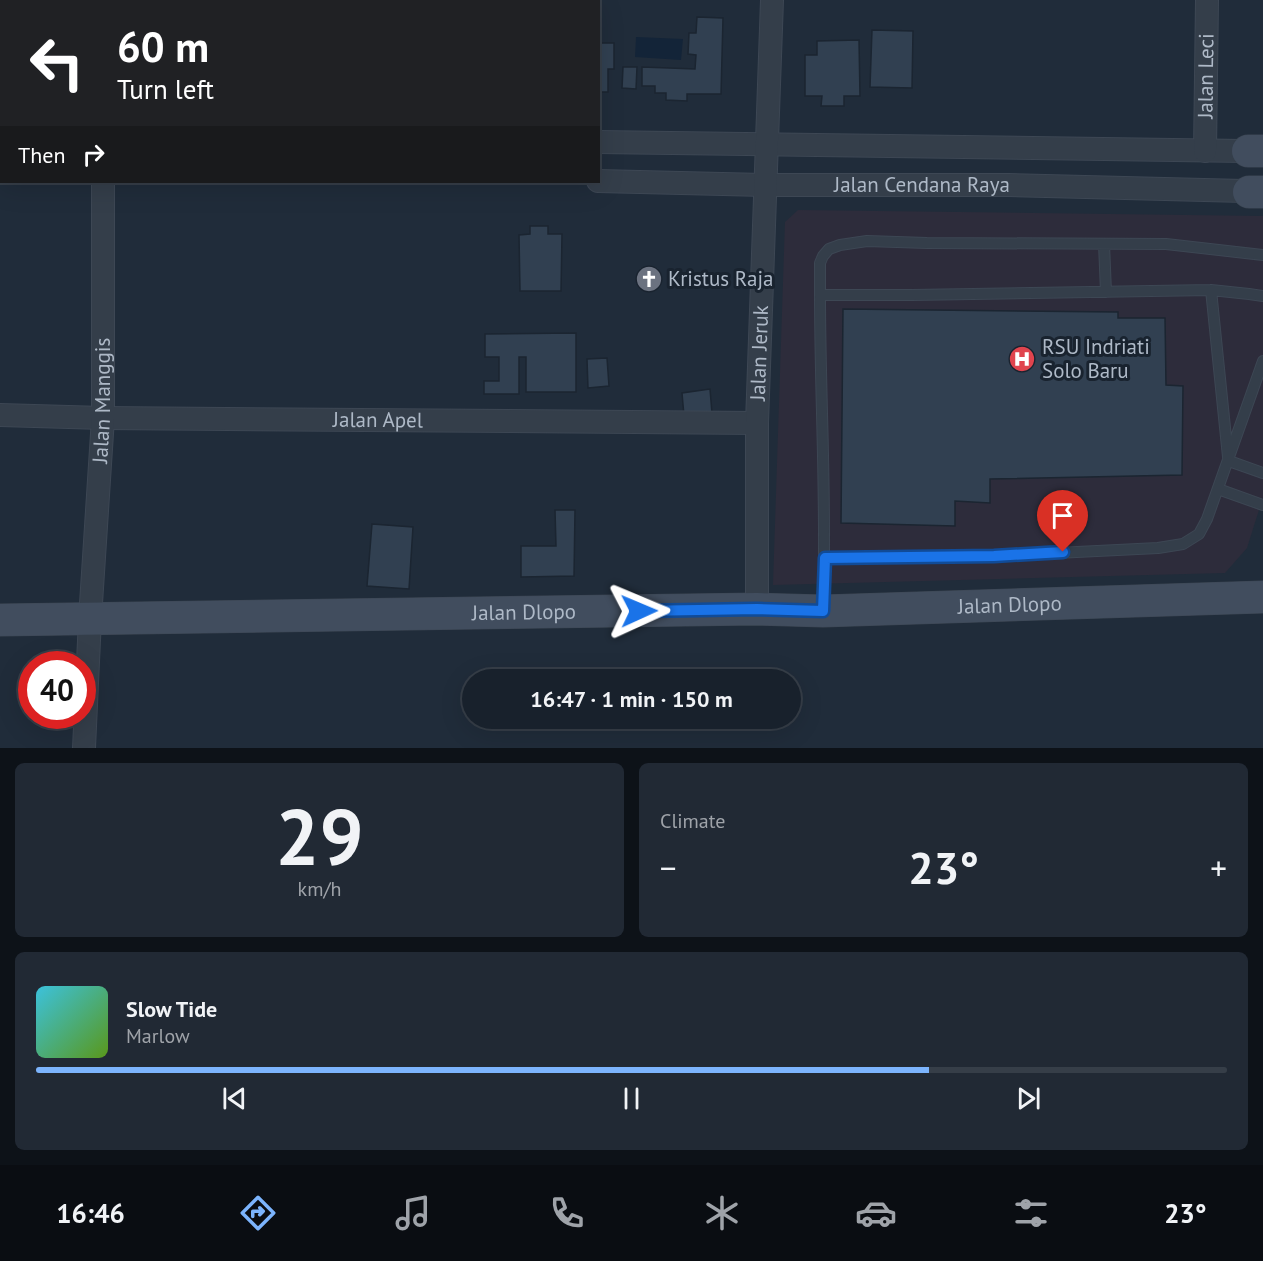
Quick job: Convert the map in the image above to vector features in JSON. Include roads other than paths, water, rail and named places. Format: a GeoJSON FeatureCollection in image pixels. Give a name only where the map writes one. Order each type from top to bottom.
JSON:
{"type":"FeatureCollection","features":[{"type":"Feature","properties":{"kind":"street","name":"Jalan Jeruk"},"geometry":{"type":"LineString","coordinates":[[757,597],[757,423],[772,0]]}},
{"type":"Feature","properties":{"kind":"street","name":"Jalan Leci"},"geometry":{"type":"LineString","coordinates":[[1206,151],[1207,0]]}},
{"type":"Feature","properties":{"kind":"street","name":"Jalan Cendana Raya"},"geometry":{"type":"LineString","coordinates":[[600,142],[1252,151]]}},
{"type":"Feature","properties":{"kind":"street","name":"Jalan Cendana Raya"},"geometry":{"type":"LineString","coordinates":[[600,181],[766,185],[1008,185],[1252,192]]}},
{"type":"Feature","properties":{"kind":"street","name":"Jalan Manggis"},"geometry":{"type":"LineString","coordinates":[[84,748],[103,418],[103,183]]}},
{"type":"Feature","properties":{"kind":"street","name":"Jalan Apel"},"geometry":{"type":"LineString","coordinates":[[0,415],[103,418],[757,423]]}},
{"type":"Feature","properties":{"kind":"street","name":"Jalan Dlopo"},"geometry":{"type":"LineString","coordinates":[[0,620],[757,609],[823,611],[1263,597]]}},
{"type":"Feature","properties":{"kind":"lane"},"geometry":{"type":"LineString","coordinates":[[823,611],[825,558],[820,263],[829,249],[840,244],[867,241],[1166,244],[1263,255]]}},
{"type":"Feature","properties":{"kind":"lane"},"geometry":{"type":"LineString","coordinates":[[1104,244],[1106,292]]}},
{"type":"Feature","properties":{"kind":"lane"},"geometry":{"type":"LineString","coordinates":[[820,295],[1211,290],[1263,296]]}},
{"type":"Feature","properties":{"kind":"lane"},"geometry":{"type":"LineString","coordinates":[[1211,290],[1229,461]]}},
{"type":"Feature","properties":{"kind":"lane"},"geometry":{"type":"LineString","coordinates":[[825,558],[994,556],[1158,548],[1183,544],[1199,534],[1207,519],[1263,360]]}},
{"type":"Feature","properties":{"kind":"lane"},"geometry":{"type":"LineString","coordinates":[[1229,461],[1263,473]]}},
{"type":"Feature","properties":{"kind":"lane"},"geometry":{"type":"LineString","coordinates":[[1218,489],[1263,505]]}},
{"type":"Feature","properties":{"kind":"water"},"geometry":{"type":"Polygon","coordinates":[[[636,37],[683,39],[681,60],[635,57],[636,37]]]}},
{"type":"Feature","properties":{"kind":"place","name":"Kristus Raja"},"geometry":{"type":"Point","coordinates":[649,279]}},
{"type":"Feature","properties":{"kind":"place","name":"RSU Indriati Solo Baru"},"geometry":{"type":"Point","coordinates":[1022,359]}}]}
